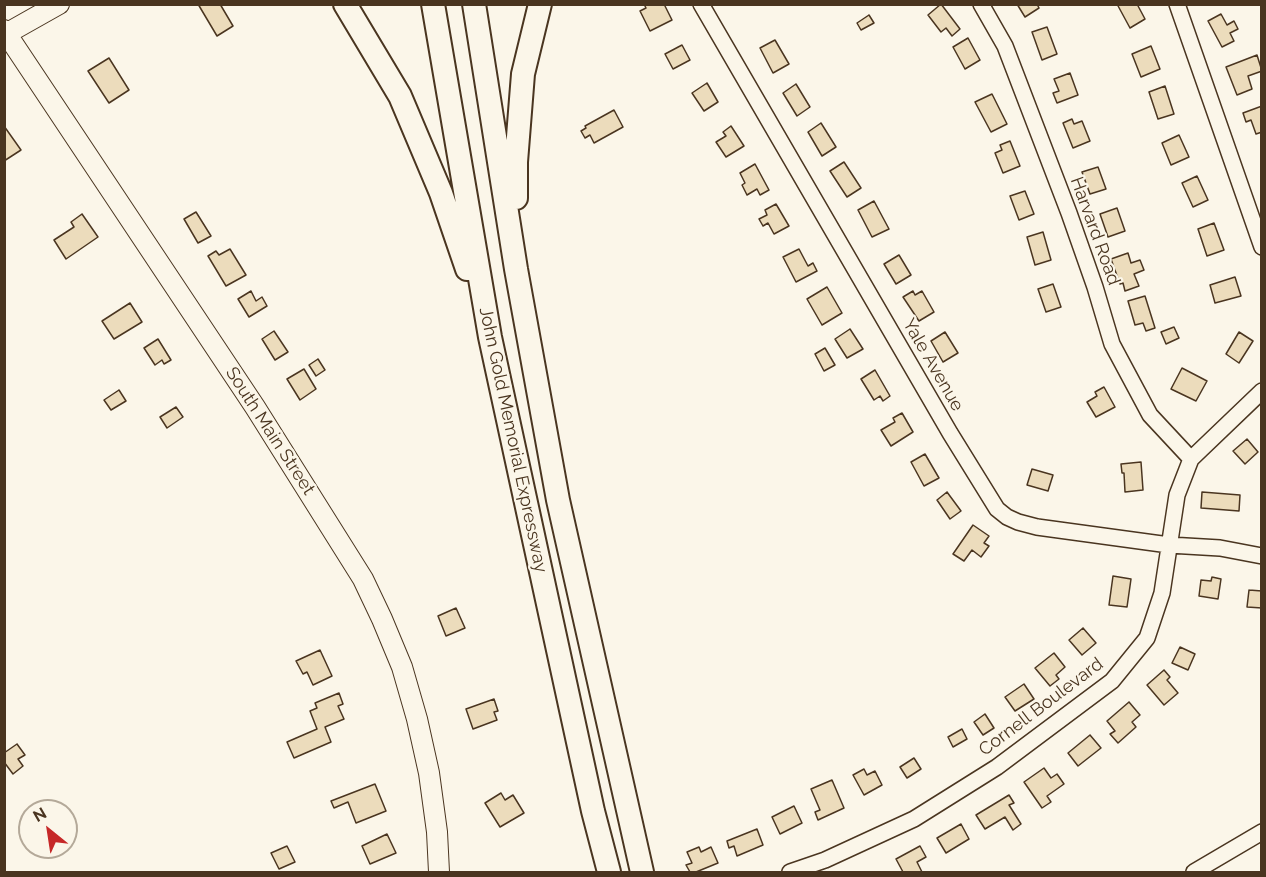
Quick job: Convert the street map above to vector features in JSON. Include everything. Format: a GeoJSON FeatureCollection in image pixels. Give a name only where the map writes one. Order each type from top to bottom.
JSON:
{"type":"FeatureCollection","features":[{"type":"Feature","properties":{"kind":"highway"},"geometry":{"type":"LineString","coordinates":[[345,4],[400,96],[441,193],[490,336]]}},
{"type":"Feature","properties":{"kind":"highway","name":"John Gold Memorial Expressway"},"geometry":{"type":"LineString","coordinates":[[433,4],[490,336],[593,811],[609,873]]}},
{"type":"Feature","properties":{"kind":"highway","name":"John Gold Memorial Expressway"},"geometry":{"type":"LineString","coordinates":[[474,4],[516,269],[558,500],[642,873]]}},
{"type":"Feature","properties":{"kind":"highway"},"geometry":{"type":"LineString","coordinates":[[516,269],[516,162],[521,96],[523,74],[540,4]]}},
{"type":"Feature","properties":{"kind":"main road"},"geometry":{"type":"LineString","coordinates":[[5,33],[58,4]]}},
{"type":"Feature","properties":{"kind":"main road","name":"South Main Street"},"geometry":{"type":"LineString","coordinates":[[5,33],[255,407],[363,579],[402,667],[417,719],[429,773],[440,873]]}},
{"type":"Feature","properties":{"kind":"street","name":"Yale Avenue"},"geometry":{"type":"LineString","coordinates":[[701,4],[938,412],[997,508],[1007,517],[1037,527],[1169,545],[1220,548],[1262,556]]}},
{"type":"Feature","properties":{"kind":"street","name":"Harvard Road"},"geometry":{"type":"LineString","coordinates":[[981,4],[1005,46],[1065,201],[1112,344],[1150,415],[1191,459]]}},
{"type":"Feature","properties":{"kind":"street"},"geometry":{"type":"LineString","coordinates":[[1177,4],[1262,247]]}},
{"type":"Feature","properties":{"kind":"street","name":"Cornell Boulevard"},"geometry":{"type":"LineString","coordinates":[[790,873],[825,860],[914,819],[996,766],[1112,681],[1147,638],[1162,593],[1177,495],[1191,459],[1262,391]]}},
{"type":"Feature","properties":{"kind":"street"},"geometry":{"type":"LineString","coordinates":[[1194,873],[1262,832]]}},
{"type":"Feature","properties":{"kind":"building"},"geometry":{"type":"Polygon","coordinates":[[[198,4],[220,4],[233,26],[217,36],[198,4]]]}},
{"type":"Feature","properties":{"kind":"building"},"geometry":{"type":"Polygon","coordinates":[[[644,4],[664,4],[672,20],[650,31],[640,11],[646,8],[644,4]]]}},
{"type":"Feature","properties":{"kind":"building"},"geometry":{"type":"Polygon","coordinates":[[[941,4],[960,29],[952,36],[946,28],[941,32],[928,15],[941,4]]]}},
{"type":"Feature","properties":{"kind":"building"},"geometry":{"type":"Polygon","coordinates":[[[1017,4],[1037,4],[1039,8],[1025,17],[1017,4]]]}},
{"type":"Feature","properties":{"kind":"building"},"geometry":{"type":"Polygon","coordinates":[[[1117,4],[1137,4],[1145,19],[1130,28],[1117,4]]]}},
{"type":"Feature","properties":{"kind":"building"},"geometry":{"type":"Polygon","coordinates":[[[1221,14],[1227,25],[1234,21],[1238,29],[1230,33],[1234,41],[1222,47],[1208,21],[1221,14]]]}},
{"type":"Feature","properties":{"kind":"building"},"geometry":{"type":"Polygon","coordinates":[[[869,15],[874,23],[861,30],[857,23],[869,15]]]}},
{"type":"Feature","properties":{"kind":"building"},"geometry":{"type":"Polygon","coordinates":[[[1047,27],[1057,54],[1042,60],[1032,32],[1047,27]]]}},
{"type":"Feature","properties":{"kind":"building"},"geometry":{"type":"Polygon","coordinates":[[[968,38],[980,60],[965,69],[953,47],[968,38]]]}},
{"type":"Feature","properties":{"kind":"building"},"geometry":{"type":"Polygon","coordinates":[[[775,40],[789,64],[773,73],[760,48],[775,40]]]}},
{"type":"Feature","properties":{"kind":"building"},"geometry":{"type":"Polygon","coordinates":[[[682,45],[690,60],[673,69],[665,54],[682,45]]]}},
{"type":"Feature","properties":{"kind":"building"},"geometry":{"type":"Polygon","coordinates":[[[1151,46],[1160,69],[1141,77],[1132,54],[1151,46]]]}},
{"type":"Feature","properties":{"kind":"building"},"geometry":{"type":"Polygon","coordinates":[[[1257,55],[1262,71],[1248,76],[1252,89],[1237,95],[1226,67],[1257,55]]]}},
{"type":"Feature","properties":{"kind":"building"},"geometry":{"type":"Polygon","coordinates":[[[109,58],[129,90],[109,103],[88,71],[109,58]]]}},
{"type":"Feature","properties":{"kind":"building"},"geometry":{"type":"Polygon","coordinates":[[[1070,73],[1078,95],[1057,103],[1053,93],[1059,91],[1054,79],[1070,73]]]}},
{"type":"Feature","properties":{"kind":"building"},"geometry":{"type":"Polygon","coordinates":[[[707,83],[718,102],[704,111],[692,93],[707,83]]]}},
{"type":"Feature","properties":{"kind":"building"},"geometry":{"type":"Polygon","coordinates":[[[796,84],[810,107],[797,116],[783,93],[796,84]]]}},
{"type":"Feature","properties":{"kind":"building"},"geometry":{"type":"Polygon","coordinates":[[[1165,86],[1174,114],[1158,119],[1149,92],[1165,86]]]}},
{"type":"Feature","properties":{"kind":"building"},"geometry":{"type":"Polygon","coordinates":[[[992,94],[1007,124],[991,132],[975,102],[992,94]]]}},
{"type":"Feature","properties":{"kind":"building"},"geometry":{"type":"Polygon","coordinates":[[[1262,106],[1262,132],[1256,134],[1251,120],[1246,122],[1243,113],[1262,106]]]}},
{"type":"Feature","properties":{"kind":"building"},"geometry":{"type":"Polygon","coordinates":[[[614,110],[623,127],[594,143],[590,135],[585,138],[581,131],[586,128],[585,126],[614,110]]]}},
{"type":"Feature","properties":{"kind":"building"},"geometry":{"type":"Polygon","coordinates":[[[1072,119],[1074,124],[1082,121],[1090,141],[1073,148],[1063,123],[1072,119]]]}},
{"type":"Feature","properties":{"kind":"building"},"geometry":{"type":"Polygon","coordinates":[[[821,123],[836,147],[822,156],[808,132],[821,123]]]}},
{"type":"Feature","properties":{"kind":"building"},"geometry":{"type":"Polygon","coordinates":[[[4,126],[21,150],[4,161],[4,126]]]}},
{"type":"Feature","properties":{"kind":"building"},"geometry":{"type":"Polygon","coordinates":[[[731,126],[744,146],[726,157],[716,142],[726,136],[723,132],[731,126]]]}},
{"type":"Feature","properties":{"kind":"building"},"geometry":{"type":"Polygon","coordinates":[[[1179,135],[1189,157],[1171,165],[1162,143],[1179,135]]]}},
{"type":"Feature","properties":{"kind":"building"},"geometry":{"type":"Polygon","coordinates":[[[1010,141],[1020,166],[1003,173],[995,153],[1002,150],[1000,145],[1010,141]]]}},
{"type":"Feature","properties":{"kind":"building"},"geometry":{"type":"Polygon","coordinates":[[[844,162],[861,188],[847,197],[830,171],[844,162]]]}},
{"type":"Feature","properties":{"kind":"building"},"geometry":{"type":"Polygon","coordinates":[[[755,164],[769,190],[760,195],[757,189],[747,195],[740,173],[755,164]]]}},
{"type":"Feature","properties":{"kind":"building"},"geometry":{"type":"Polygon","coordinates":[[[1098,167],[1106,189],[1090,194],[1082,172],[1098,167]]]}},
{"type":"Feature","properties":{"kind":"building"},"geometry":{"type":"Polygon","coordinates":[[[1197,176],[1208,200],[1193,207],[1182,183],[1197,176]]]}},
{"type":"Feature","properties":{"kind":"building"},"geometry":{"type":"Polygon","coordinates":[[[1025,191],[1034,214],[1019,220],[1010,196],[1025,191]]]}},
{"type":"Feature","properties":{"kind":"building"},"geometry":{"type":"Polygon","coordinates":[[[874,201],[889,229],[872,237],[858,210],[874,201]]]}},
{"type":"Feature","properties":{"kind":"building"},"geometry":{"type":"Polygon","coordinates":[[[776,204],[789,226],[774,234],[768,223],[763,226],[759,219],[767,215],[765,210],[776,204]]]}},
{"type":"Feature","properties":{"kind":"building"},"geometry":{"type":"Polygon","coordinates":[[[1117,208],[1125,231],[1108,237],[1100,214],[1117,208]]]}},
{"type":"Feature","properties":{"kind":"building"},"geometry":{"type":"Polygon","coordinates":[[[196,212],[211,236],[198,243],[184,219],[196,212]]]}},
{"type":"Feature","properties":{"kind":"building"},"geometry":{"type":"Polygon","coordinates":[[[82,214],[98,237],[66,259],[54,240],[74,227],[71,222],[82,214]]]}},
{"type":"Feature","properties":{"kind":"building"},"geometry":{"type":"Polygon","coordinates":[[[1214,223],[1224,250],[1207,256],[1198,229],[1214,223]]]}},
{"type":"Feature","properties":{"kind":"building"},"geometry":{"type":"Polygon","coordinates":[[[1043,232],[1051,260],[1035,265],[1027,237],[1043,232]]]}},
{"type":"Feature","properties":{"kind":"building"},"geometry":{"type":"Polygon","coordinates":[[[230,249],[246,275],[226,286],[208,256],[216,251],[219,255],[230,249]]]}},
{"type":"Feature","properties":{"kind":"building"},"geometry":{"type":"Polygon","coordinates":[[[799,249],[808,266],[813,263],[817,271],[796,282],[783,257],[799,249]]]}},
{"type":"Feature","properties":{"kind":"building"},"geometry":{"type":"Polygon","coordinates":[[[1128,253],[1131,263],[1140,260],[1144,270],[1134,274],[1139,286],[1125,291],[1111,259],[1128,253]]]}},
{"type":"Feature","properties":{"kind":"building"},"geometry":{"type":"Polygon","coordinates":[[[899,255],[911,275],[896,284],[884,264],[899,255]]]}},
{"type":"Feature","properties":{"kind":"building"},"geometry":{"type":"Polygon","coordinates":[[[1235,277],[1241,296],[1215,303],[1210,285],[1235,277]]]}},
{"type":"Feature","properties":{"kind":"building"},"geometry":{"type":"Polygon","coordinates":[[[1053,284],[1061,307],[1046,312],[1038,289],[1053,284]]]}},
{"type":"Feature","properties":{"kind":"building"},"geometry":{"type":"Polygon","coordinates":[[[827,287],[842,313],[822,325],[807,299],[827,287]]]}},
{"type":"Feature","properties":{"kind":"building"},"geometry":{"type":"Polygon","coordinates":[[[251,291],[256,301],[262,297],[267,306],[249,317],[238,299],[251,291]]]}},
{"type":"Feature","properties":{"kind":"building"},"geometry":{"type":"Polygon","coordinates":[[[913,291],[915,295],[922,291],[934,312],[919,321],[903,297],[913,291]]]}},
{"type":"Feature","properties":{"kind":"building"},"geometry":{"type":"Polygon","coordinates":[[[1145,296],[1155,328],[1146,331],[1143,323],[1135,325],[1128,301],[1145,296]]]}},
{"type":"Feature","properties":{"kind":"building"},"geometry":{"type":"Polygon","coordinates":[[[130,303],[142,322],[114,339],[102,321],[130,303]]]}},
{"type":"Feature","properties":{"kind":"building"},"geometry":{"type":"Polygon","coordinates":[[[1174,327],[1179,338],[1166,344],[1161,332],[1174,327]]]}},
{"type":"Feature","properties":{"kind":"building"},"geometry":{"type":"Polygon","coordinates":[[[850,329],[863,349],[847,358],[835,339],[850,329]]]}},
{"type":"Feature","properties":{"kind":"building"},"geometry":{"type":"Polygon","coordinates":[[[274,331],[288,352],[275,360],[262,339],[274,331]]]}},
{"type":"Feature","properties":{"kind":"building"},"geometry":{"type":"Polygon","coordinates":[[[945,332],[958,353],[943,362],[931,341],[945,332]]]}},
{"type":"Feature","properties":{"kind":"building"},"geometry":{"type":"Polygon","coordinates":[[[1239,332],[1253,341],[1239,363],[1226,354],[1239,332]]]}},
{"type":"Feature","properties":{"kind":"building"},"geometry":{"type":"Polygon","coordinates":[[[158,339],[171,360],[164,364],[162,360],[155,365],[144,348],[158,339]]]}},
{"type":"Feature","properties":{"kind":"building"},"geometry":{"type":"Polygon","coordinates":[[[825,348],[835,365],[824,371],[815,354],[825,348]]]}},
{"type":"Feature","properties":{"kind":"building"},"geometry":{"type":"Polygon","coordinates":[[[318,359],[325,370],[316,376],[309,365],[318,359]]]}},
{"type":"Feature","properties":{"kind":"building"},"geometry":{"type":"Polygon","coordinates":[[[1182,368],[1207,381],[1196,401],[1171,389],[1182,368]]]}},
{"type":"Feature","properties":{"kind":"building"},"geometry":{"type":"Polygon","coordinates":[[[304,369],[316,389],[300,400],[287,379],[304,369]]]}},
{"type":"Feature","properties":{"kind":"building"},"geometry":{"type":"Polygon","coordinates":[[[875,370],[890,396],[883,401],[880,396],[874,400],[861,379],[875,370]]]}},
{"type":"Feature","properties":{"kind":"building"},"geometry":{"type":"Polygon","coordinates":[[[1104,387],[1115,407],[1096,417],[1087,402],[1097,396],[1095,392],[1104,387]]]}},
{"type":"Feature","properties":{"kind":"building"},"geometry":{"type":"Polygon","coordinates":[[[119,390],[126,401],[111,410],[104,400],[119,390]]]}},
{"type":"Feature","properties":{"kind":"building"},"geometry":{"type":"Polygon","coordinates":[[[176,407],[183,417],[167,428],[160,417],[176,407]]]}},
{"type":"Feature","properties":{"kind":"building"},"geometry":{"type":"Polygon","coordinates":[[[902,413],[913,432],[891,446],[881,430],[895,422],[893,418],[902,413]]]}},
{"type":"Feature","properties":{"kind":"building"},"geometry":{"type":"Polygon","coordinates":[[[1247,439],[1258,452],[1245,464],[1233,451],[1247,439]]]}},
{"type":"Feature","properties":{"kind":"building"},"geometry":{"type":"Polygon","coordinates":[[[925,454],[939,478],[924,486],[911,462],[925,454]]]}},
{"type":"Feature","properties":{"kind":"building"},"geometry":{"type":"Polygon","coordinates":[[[1141,462],[1143,490],[1125,492],[1121,464],[1141,462]]]}},
{"type":"Feature","properties":{"kind":"building"},"geometry":{"type":"Polygon","coordinates":[[[1032,469],[1053,475],[1048,491],[1027,485],[1032,469]]]}},
{"type":"Feature","properties":{"kind":"building"},"geometry":{"type":"Polygon","coordinates":[[[947,492],[961,511],[950,519],[937,500],[947,492]]]}},
{"type":"Feature","properties":{"kind":"building"},"geometry":{"type":"Polygon","coordinates":[[[1202,492],[1240,495],[1239,511],[1201,508],[1202,492]]]}},
{"type":"Feature","properties":{"kind":"building"},"geometry":{"type":"Polygon","coordinates":[[[973,525],[989,536],[984,543],[989,546],[981,557],[972,550],[964,561],[953,554],[973,525]]]}},
{"type":"Feature","properties":{"kind":"building"},"geometry":{"type":"Polygon","coordinates":[[[1113,576],[1131,579],[1127,607],[1109,605],[1113,576]]]}},
{"type":"Feature","properties":{"kind":"building"},"geometry":{"type":"Polygon","coordinates":[[[1212,577],[1221,579],[1218,599],[1199,596],[1201,580],[1211,581],[1212,577]]]}},
{"type":"Feature","properties":{"kind":"building"},"geometry":{"type":"Polygon","coordinates":[[[1249,590],[1262,591],[1262,608],[1247,607],[1249,590]]]}},
{"type":"Feature","properties":{"kind":"building"},"geometry":{"type":"Polygon","coordinates":[[[456,608],[465,628],[446,636],[438,616],[456,608]]]}},
{"type":"Feature","properties":{"kind":"building"},"geometry":{"type":"Polygon","coordinates":[[[1083,628],[1096,643],[1082,655],[1069,640],[1083,628]]]}},
{"type":"Feature","properties":{"kind":"building"},"geometry":{"type":"Polygon","coordinates":[[[1180,647],[1195,654],[1188,670],[1172,663],[1180,647]]]}},
{"type":"Feature","properties":{"kind":"building"},"geometry":{"type":"Polygon","coordinates":[[[320,650],[332,676],[313,685],[307,672],[303,674],[296,661],[320,650]]]}},
{"type":"Feature","properties":{"kind":"building"},"geometry":{"type":"Polygon","coordinates":[[[1054,653],[1065,667],[1056,675],[1059,679],[1050,686],[1035,668],[1054,653]]]}},
{"type":"Feature","properties":{"kind":"building"},"geometry":{"type":"Polygon","coordinates":[[[1164,670],[1170,677],[1167,680],[1178,693],[1164,705],[1147,685],[1164,670]]]}},
{"type":"Feature","properties":{"kind":"building"},"geometry":{"type":"Polygon","coordinates":[[[1024,684],[1034,699],[1015,711],[1005,697],[1024,684]]]}},
{"type":"Feature","properties":{"kind":"building"},"geometry":{"type":"Polygon","coordinates":[[[339,693],[343,704],[338,706],[344,719],[325,727],[331,742],[294,758],[287,742],[317,729],[310,711],[317,708],[315,703],[339,693]]]}},
{"type":"Feature","properties":{"kind":"building"},"geometry":{"type":"Polygon","coordinates":[[[494,699],[498,711],[494,712],[497,720],[473,729],[466,709],[494,699]]]}},
{"type":"Feature","properties":{"kind":"building"},"geometry":{"type":"Polygon","coordinates":[[[1129,702],[1140,715],[1132,722],[1136,727],[1118,743],[1110,734],[1115,731],[1107,721],[1129,702]]]}},
{"type":"Feature","properties":{"kind":"building"},"geometry":{"type":"Polygon","coordinates":[[[985,714],[994,728],[983,735],[974,722],[985,714]]]}},
{"type":"Feature","properties":{"kind":"building"},"geometry":{"type":"Polygon","coordinates":[[[962,729],[967,739],[953,747],[948,737],[962,729]]]}},
{"type":"Feature","properties":{"kind":"building"},"geometry":{"type":"Polygon","coordinates":[[[1090,735],[1101,748],[1078,766],[1068,753],[1090,735]]]}},
{"type":"Feature","properties":{"kind":"building"},"geometry":{"type":"Polygon","coordinates":[[[17,744],[25,755],[18,759],[23,766],[13,774],[4,762],[4,753],[17,744]]]}},
{"type":"Feature","properties":{"kind":"building"},"geometry":{"type":"Polygon","coordinates":[[[914,758],[921,769],[907,778],[900,767],[914,758]]]}},
{"type":"Feature","properties":{"kind":"building"},"geometry":{"type":"Polygon","coordinates":[[[1044,768],[1051,778],[1057,774],[1064,784],[1047,796],[1051,802],[1042,808],[1024,782],[1044,768]]]}},
{"type":"Feature","properties":{"kind":"building"},"geometry":{"type":"Polygon","coordinates":[[[864,769],[867,775],[875,771],[882,785],[864,795],[853,775],[864,769]]]}},
{"type":"Feature","properties":{"kind":"building"},"geometry":{"type":"Polygon","coordinates":[[[832,780],[844,808],[818,820],[815,812],[820,810],[811,789],[832,780]]]}},
{"type":"Feature","properties":{"kind":"building"},"geometry":{"type":"Polygon","coordinates":[[[375,784],[386,811],[356,823],[348,802],[334,808],[331,801],[375,784]]]}},
{"type":"Feature","properties":{"kind":"building"},"geometry":{"type":"Polygon","coordinates":[[[501,793],[505,800],[513,795],[524,813],[500,827],[485,803],[501,793]]]}},
{"type":"Feature","properties":{"kind":"building"},"geometry":{"type":"Polygon","coordinates":[[[1009,795],[1014,803],[1009,805],[1021,824],[1013,830],[1005,817],[985,829],[976,815],[1009,795]]]}},
{"type":"Feature","properties":{"kind":"building"},"geometry":{"type":"Polygon","coordinates":[[[794,806],[802,823],[780,834],[772,817],[794,806]]]}},
{"type":"Feature","properties":{"kind":"building"},"geometry":{"type":"Polygon","coordinates":[[[961,824],[969,839],[946,853],[937,838],[961,824]]]}},
{"type":"Feature","properties":{"kind":"building"},"geometry":{"type":"Polygon","coordinates":[[[757,829],[763,845],[737,856],[734,846],[729,848],[727,841],[757,829]]]}},
{"type":"Feature","properties":{"kind":"building"},"geometry":{"type":"Polygon","coordinates":[[[387,834],[396,853],[370,864],[362,846],[387,834]]]}},
{"type":"Feature","properties":{"kind":"building"},"geometry":{"type":"Polygon","coordinates":[[[287,846],[295,862],[279,869],[271,853],[287,846]]]}},
{"type":"Feature","properties":{"kind":"building"},"geometry":{"type":"Polygon","coordinates":[[[920,846],[926,857],[917,862],[922,872],[903,872],[896,859],[920,846]]]}},
{"type":"Feature","properties":{"kind":"building"},"geometry":{"type":"Polygon","coordinates":[[[699,847],[701,852],[711,847],[718,863],[696,872],[690,872],[686,865],[692,863],[687,852],[699,847]]]}}]}
